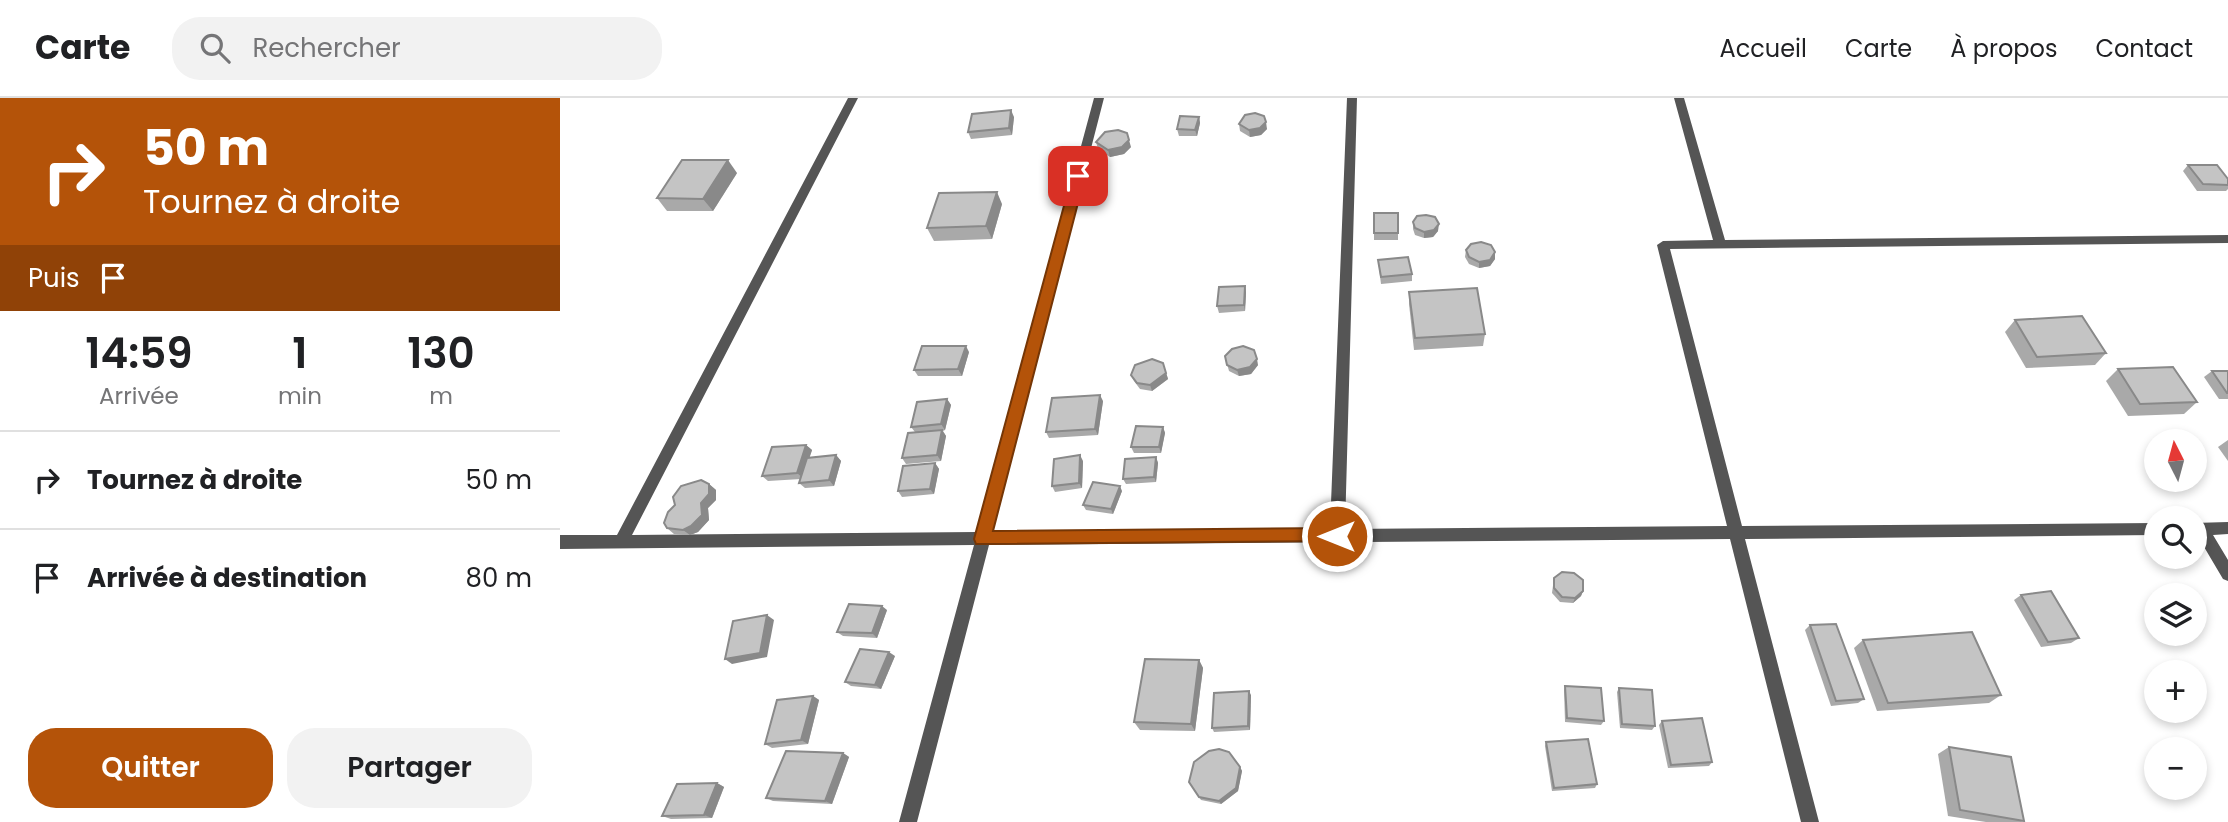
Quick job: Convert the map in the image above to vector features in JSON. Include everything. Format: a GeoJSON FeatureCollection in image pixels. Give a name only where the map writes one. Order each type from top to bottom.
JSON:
{"type":"FeatureCollection","features":[{"type":"Feature","properties":{"kind":"street"},"geometry":{"type":"LineString","coordinates":[[621,542],[853,98]]}},
{"type":"Feature","properties":{"kind":"street"},"geometry":{"type":"LineString","coordinates":[[908,822],[1099,98]]}},
{"type":"Feature","properties":{"kind":"street"},"geometry":{"type":"LineString","coordinates":[[1337,536],[1352,98]]}},
{"type":"Feature","properties":{"kind":"street"},"geometry":{"type":"LineString","coordinates":[[1679,98],[1720,244]]}},
{"type":"Feature","properties":{"kind":"street"},"geometry":{"type":"LineString","coordinates":[[1810,822],[1663,244],[2228,239]]}},
{"type":"Feature","properties":{"kind":"street"},"geometry":{"type":"LineString","coordinates":[[2207,529],[2228,528]]}},
{"type":"Feature","properties":{"kind":"street"},"geometry":{"type":"LineString","coordinates":[[560,542],[2144,529]]}},
{"type":"Feature","properties":{"kind":"street"},"geometry":{"type":"LineString","coordinates":[[2207,542],[2228,574]]}},
{"type":"Feature","properties":{"kind":"building"},"geometry":{"type":"Polygon","coordinates":[[[1011,110],[1009,128],[968,132],[972,114],[1011,110]]]}},
{"type":"Feature","properties":{"kind":"building"},"geometry":{"type":"Polygon","coordinates":[[[1255,113],[1264,116],[1266,122],[1260,128],[1249,130],[1239,124],[1245,115],[1255,113]]]}},
{"type":"Feature","properties":{"kind":"building"},"geometry":{"type":"Polygon","coordinates":[[[1180,116],[1199,117],[1195,130],[1177,129],[1180,116]]]}},
{"type":"Feature","properties":{"kind":"building"},"geometry":{"type":"Polygon","coordinates":[[[1118,130],[1127,133],[1129,140],[1122,147],[1108,150],[1096,142],[1105,132],[1118,130]]]}},
{"type":"Feature","properties":{"kind":"building"},"geometry":{"type":"Polygon","coordinates":[[[682,160],[728,160],[703,199],[657,198],[682,160]]]}},
{"type":"Feature","properties":{"kind":"building"},"geometry":{"type":"Polygon","coordinates":[[[2188,165],[2217,165],[2228,179],[2228,185],[2203,184],[2188,165]]]}},
{"type":"Feature","properties":{"kind":"building"},"geometry":{"type":"Polygon","coordinates":[[[997,192],[986,226],[927,228],[939,193],[997,192]]]}},
{"type":"Feature","properties":{"kind":"building"},"geometry":{"type":"Polygon","coordinates":[[[1374,213],[1398,213],[1398,233],[1374,233],[1374,213]]]}},
{"type":"Feature","properties":{"kind":"building"},"geometry":{"type":"Polygon","coordinates":[[[1417,216],[1435,217],[1439,224],[1434,230],[1424,232],[1415,228],[1413,222],[1417,216]]]}},
{"type":"Feature","properties":{"kind":"building"},"geometry":{"type":"Polygon","coordinates":[[[1481,242],[1491,245],[1495,252],[1490,260],[1479,262],[1469,257],[1466,250],[1471,244],[1481,242]]]}},
{"type":"Feature","properties":{"kind":"building"},"geometry":{"type":"Polygon","coordinates":[[[1408,257],[1412,274],[1381,277],[1378,260],[1408,257]]]}},
{"type":"Feature","properties":{"kind":"building"},"geometry":{"type":"Polygon","coordinates":[[[1245,286],[1244,305],[1217,306],[1219,287],[1245,286]]]}},
{"type":"Feature","properties":{"kind":"building"},"geometry":{"type":"Polygon","coordinates":[[[1477,288],[1485,334],[1415,338],[1409,292],[1477,288]]]}},
{"type":"Feature","properties":{"kind":"building"},"geometry":{"type":"Polygon","coordinates":[[[2082,316],[2106,353],[2037,357],[2015,320],[2082,316]]]}},
{"type":"Feature","properties":{"kind":"building"},"geometry":{"type":"Polygon","coordinates":[[[922,346],[966,346],[958,369],[914,370],[922,346]]]}},
{"type":"Feature","properties":{"kind":"building"},"geometry":{"type":"Polygon","coordinates":[[[1243,346],[1254,350],[1257,359],[1250,367],[1237,370],[1227,365],[1225,356],[1232,349],[1243,346]]]}},
{"type":"Feature","properties":{"kind":"building"},"geometry":{"type":"Polygon","coordinates":[[[1152,359],[1163,363],[1166,373],[1150,385],[1137,383],[1131,375],[1135,365],[1152,359]]]}},
{"type":"Feature","properties":{"kind":"building"},"geometry":{"type":"Polygon","coordinates":[[[2173,367],[2197,402],[2140,404],[2118,369],[2173,367]]]}},
{"type":"Feature","properties":{"kind":"building"},"geometry":{"type":"Polygon","coordinates":[[[2212,371],[2228,371],[2228,393],[2227,393],[2212,371]]]}},
{"type":"Feature","properties":{"kind":"building"},"geometry":{"type":"Polygon","coordinates":[[[1100,395],[1095,429],[1046,432],[1052,398],[1100,395]]]}},
{"type":"Feature","properties":{"kind":"building"},"geometry":{"type":"Polygon","coordinates":[[[947,399],[941,424],[911,427],[917,402],[947,399]]]}},
{"type":"Feature","properties":{"kind":"building"},"geometry":{"type":"Polygon","coordinates":[[[1136,426],[1163,427],[1159,447],[1131,447],[1136,426]]]}},
{"type":"Feature","properties":{"kind":"building"},"geometry":{"type":"Polygon","coordinates":[[[942,430],[937,455],[902,458],[908,433],[942,430]]]}},
{"type":"Feature","properties":{"kind":"building"},"geometry":{"type":"Polygon","coordinates":[[[806,445],[797,473],[762,476],[772,447],[806,445]]]}},
{"type":"Feature","properties":{"kind":"building"},"geometry":{"type":"Polygon","coordinates":[[[836,455],[829,480],[799,483],[807,458],[836,455]]]}},
{"type":"Feature","properties":{"kind":"building"},"geometry":{"type":"Polygon","coordinates":[[[1080,455],[1079,483],[1052,486],[1054,459],[1080,455]]]}},
{"type":"Feature","properties":{"kind":"building"},"geometry":{"type":"Polygon","coordinates":[[[1156,457],[1154,477],[1123,479],[1125,459],[1156,457]]]}},
{"type":"Feature","properties":{"kind":"building"},"geometry":{"type":"Polygon","coordinates":[[[935,463],[930,489],[898,491],[903,466],[935,463]]]}},
{"type":"Feature","properties":{"kind":"building"},"geometry":{"type":"Polygon","coordinates":[[[701,480],[709,484],[709,494],[701,503],[702,515],[683,530],[667,528],[664,523],[668,512],[675,505],[673,497],[681,486],[701,480]]]}},
{"type":"Feature","properties":{"kind":"building"},"geometry":{"type":"Polygon","coordinates":[[[1093,482],[1120,486],[1111,509],[1083,505],[1093,482]]]}},
{"type":"Feature","properties":{"kind":"building"},"geometry":{"type":"Polygon","coordinates":[[[1562,572],[1574,573],[1583,580],[1583,591],[1575,598],[1562,597],[1554,588],[1554,578],[1562,572]]]}},
{"type":"Feature","properties":{"kind":"building"},"geometry":{"type":"Polygon","coordinates":[[[2051,591],[2079,638],[2048,642],[2021,595],[2051,591]]]}},
{"type":"Feature","properties":{"kind":"building"},"geometry":{"type":"Polygon","coordinates":[[[849,604],[882,606],[872,633],[837,632],[849,604]]]}},
{"type":"Feature","properties":{"kind":"building"},"geometry":{"type":"Polygon","coordinates":[[[767,615],[760,653],[725,659],[733,621],[767,615]]]}},
{"type":"Feature","properties":{"kind":"building"},"geometry":{"type":"Polygon","coordinates":[[[1836,624],[1864,699],[1836,701],[1810,625],[1836,624]]]}},
{"type":"Feature","properties":{"kind":"building"},"geometry":{"type":"Polygon","coordinates":[[[1972,632],[2001,695],[1888,703],[1863,640],[1972,632]]]}},
{"type":"Feature","properties":{"kind":"building"},"geometry":{"type":"Polygon","coordinates":[[[860,649],[889,652],[875,685],[845,682],[860,649]]]}},
{"type":"Feature","properties":{"kind":"building"},"geometry":{"type":"Polygon","coordinates":[[[1145,659],[1199,660],[1191,724],[1134,722],[1145,659]]]}},
{"type":"Feature","properties":{"kind":"building"},"geometry":{"type":"Polygon","coordinates":[[[1565,686],[1601,688],[1604,721],[1567,718],[1565,686]]]}},
{"type":"Feature","properties":{"kind":"building"},"geometry":{"type":"Polygon","coordinates":[[[1619,688],[1652,690],[1655,726],[1622,724],[1619,688]]]}},
{"type":"Feature","properties":{"kind":"building"},"geometry":{"type":"Polygon","coordinates":[[[1249,691],[1248,726],[1212,728],[1214,693],[1249,691]]]}},
{"type":"Feature","properties":{"kind":"building"},"geometry":{"type":"Polygon","coordinates":[[[813,696],[801,740],[765,744],[777,700],[813,696]]]}},
{"type":"Feature","properties":{"kind":"building"},"geometry":{"type":"Polygon","coordinates":[[[1702,718],[1712,762],[1671,765],[1662,721],[1702,718]]]}},
{"type":"Feature","properties":{"kind":"building"},"geometry":{"type":"Polygon","coordinates":[[[1588,739],[1597,784],[1554,788],[1546,742],[1588,739]]]}},
{"type":"Feature","properties":{"kind":"building"},"geometry":{"type":"Polygon","coordinates":[[[1949,747],[2011,757],[2024,821],[1960,810],[1949,747]]]}},
{"type":"Feature","properties":{"kind":"building"},"geometry":{"type":"Polygon","coordinates":[[[1219,749],[1229,752],[1240,767],[1236,788],[1219,801],[1199,797],[1189,782],[1194,762],[1209,751],[1219,749]]]}},
{"type":"Feature","properties":{"kind":"building"},"geometry":{"type":"Polygon","coordinates":[[[786,751],[843,753],[825,801],[766,798],[786,751]]]}},
{"type":"Feature","properties":{"kind":"building"},"geometry":{"type":"Polygon","coordinates":[[[717,783],[704,815],[662,816],[677,784],[717,783]]]}},
{"type":"Feature","properties":{"kind":"route"},"geometry":{"type":"LineString","coordinates":[[1078,176],[982,539],[1337,536]]}}]}
